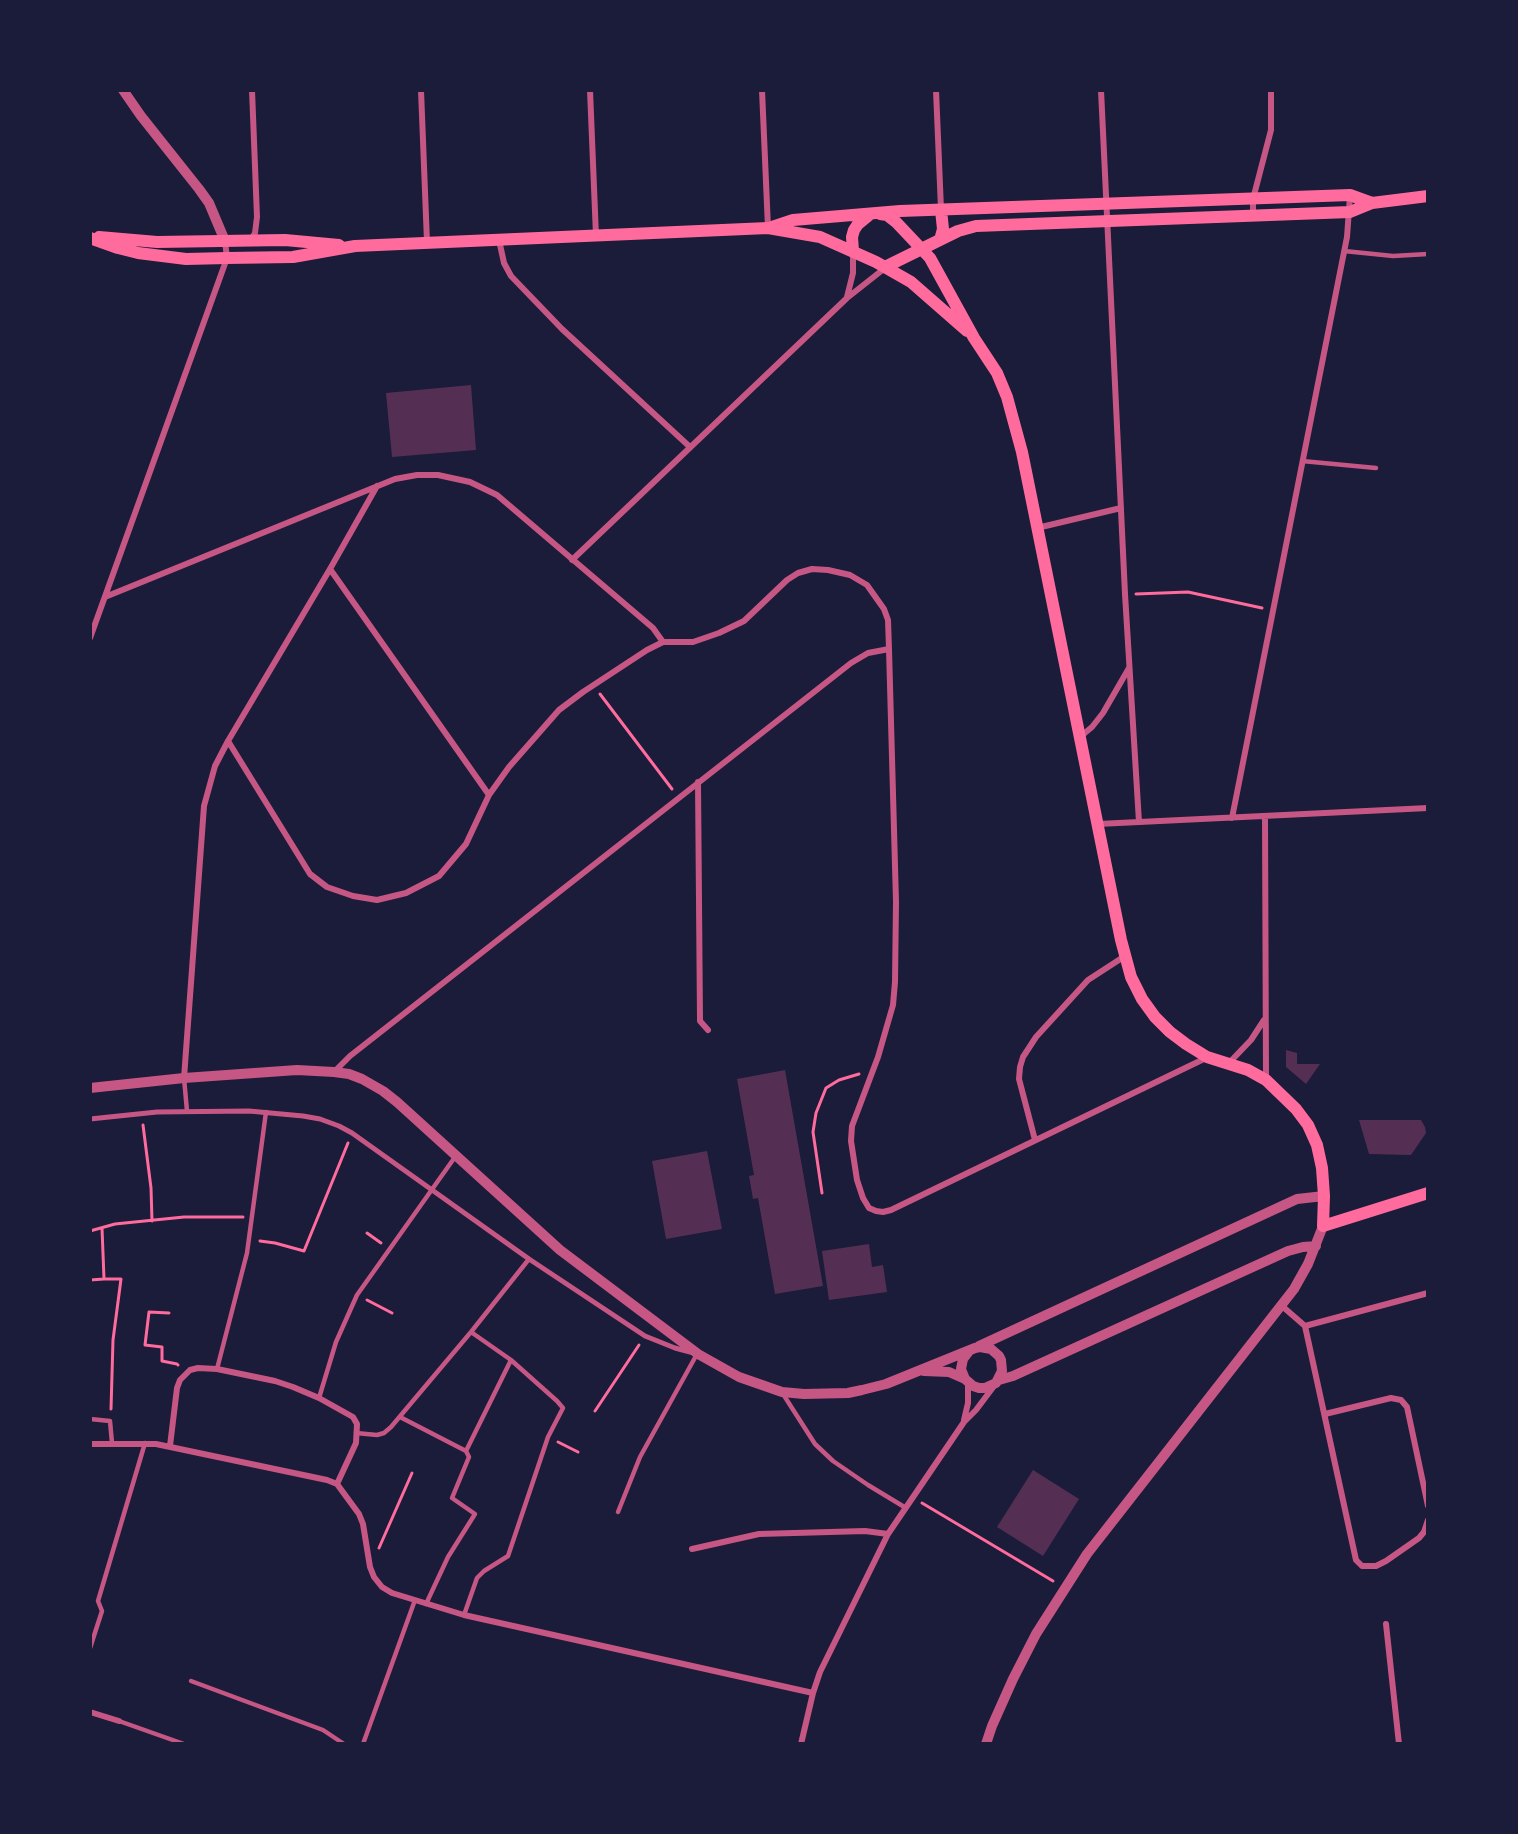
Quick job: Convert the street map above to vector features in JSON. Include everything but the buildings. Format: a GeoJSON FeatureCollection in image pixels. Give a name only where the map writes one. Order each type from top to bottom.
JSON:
{"type":"FeatureCollection","features":[{"type":"Feature","properties":{"kind":"main road"},"geometry":{"type":"LineString","coordinates":[[768,228],[793,220],[941,210],[1350,195],[1372,203]]}},
{"type":"Feature","properties":{"kind":"main road"},"geometry":{"type":"LineString","coordinates":[[885,267],[958,231],[976,226],[1350,212],[1372,203],[1428,196]]}},
{"type":"Feature","properties":{"kind":"main road"},"geometry":{"type":"LineString","coordinates":[[940,240],[943,229],[941,210]]}},
{"type":"Feature","properties":{"kind":"main road"},"geometry":{"type":"LineString","coordinates":[[853,251],[852,237],[858,224],[874,214],[892,218],[922,248],[936,268],[974,338],[997,373],[1007,397],[1022,452],[1125,956],[1139,992],[1155,1017],[1170,1032],[1207,1057],[1248,1071],[1266,1080],[1290,1102],[1308,1125],[1317,1145],[1322,1168],[1323,1226],[1428,1193]]}},
{"type":"Feature","properties":{"kind":"main road"},"geometry":{"type":"LineString","coordinates":[[90,237],[157,242],[285,240],[355,246],[768,228],[820,237],[885,267],[911,282],[974,338]]}},
{"type":"Feature","properties":{"kind":"main road"},"geometry":{"type":"LineString","coordinates":[[885,267],[898,256],[905,241],[906,232]]}},
{"type":"Feature","properties":{"kind":"main road"},"geometry":{"type":"LineString","coordinates":[[90,237],[138,253],[186,259],[293,257],[355,246]]}},
{"type":"Feature","properties":{"kind":"main road"},"geometry":{"type":"LineString","coordinates":[[226,258],[238,254],[251,241]]}},
{"type":"Feature","properties":{"kind":"street"},"geometry":{"type":"LineString","coordinates":[[90,638],[226,258],[225,242],[209,203],[123,90]]}},
{"type":"Feature","properties":{"kind":"street"},"geometry":{"type":"LineString","coordinates":[[251,241],[255,233],[257,217],[252,90]]}},
{"type":"Feature","properties":{"kind":"street"},"geometry":{"type":"LineString","coordinates":[[420,90],[427,243]]}},
{"type":"Feature","properties":{"kind":"street"},"geometry":{"type":"LineString","coordinates":[[590,90],[596,236]]}},
{"type":"Feature","properties":{"kind":"street"},"geometry":{"type":"LineString","coordinates":[[762,90],[768,228]]}},
{"type":"Feature","properties":{"kind":"street"},"geometry":{"type":"LineString","coordinates":[[936,90],[941,210]]}},
{"type":"Feature","properties":{"kind":"street"},"geometry":{"type":"LineString","coordinates":[[1101,90],[1125,594],[1139,822]]}},
{"type":"Feature","properties":{"kind":"street"},"geometry":{"type":"LineString","coordinates":[[1253,217],[1253,199],[1271,130],[1270,90]]}},
{"type":"Feature","properties":{"kind":"street"},"geometry":{"type":"LineString","coordinates":[[1232,818],[1344,250],[1350,212],[1350,195]]}},
{"type":"Feature","properties":{"kind":"street"},"geometry":{"type":"LineString","coordinates":[[499,240],[504,263],[511,276],[562,329],[690,447]]}},
{"type":"Feature","properties":{"kind":"street"},"geometry":{"type":"LineString","coordinates":[[847,298],[853,273],[853,251]]}},
{"type":"Feature","properties":{"kind":"street"},"geometry":{"type":"LineString","coordinates":[[572,560],[847,298],[885,267]]}},
{"type":"Feature","properties":{"kind":"street"},"geometry":{"type":"LineString","coordinates":[[105,597],[395,479],[417,475],[438,475],[470,482],[497,495],[653,628],[663,642]]}},
{"type":"Feature","properties":{"kind":"street"},"geometry":{"type":"LineString","coordinates":[[184,1078],[204,806],[215,766],[377,486]]}},
{"type":"Feature","properties":{"kind":"street"},"geometry":{"type":"LineString","coordinates":[[1037,528],[1121,508]]}},
{"type":"Feature","properties":{"kind":"street"},"geometry":{"type":"LineString","coordinates":[[330,569],[489,795]]}},
{"type":"Feature","properties":{"kind":"street"},"geometry":{"type":"LineString","coordinates":[[228,741],[310,874],[327,887],[353,896],[377,900],[406,893],[438,876],[466,844],[489,795],[526,746],[559,710],[647,650],[663,642],[693,642],[744,621],[787,580],[798,573],[812,569],[850,575],[867,585],[884,609],[888,620],[889,649],[896,902],[895,981],[893,1005],[873,1070],[852,1126],[851,1141],[857,1180],[869,1208],[883,1212],[891,1210],[1207,1057]]}},
{"type":"Feature","properties":{"kind":"street"},"geometry":{"type":"LineString","coordinates":[[334,1072],[350,1056],[851,663],[868,653],[889,649]]}},
{"type":"Feature","properties":{"kind":"street"},"geometry":{"type":"LineString","coordinates":[[1080,738],[1103,713],[1130,666]]}},
{"type":"Feature","properties":{"kind":"street"},"geometry":{"type":"LineString","coordinates":[[698,782],[700,1021],[708,1030]]}},
{"type":"Feature","properties":{"kind":"street"},"geometry":{"type":"LineString","coordinates":[[1097,824],[1428,808]]}},
{"type":"Feature","properties":{"kind":"street"},"geometry":{"type":"LineString","coordinates":[[1264,816],[1266,1080]]}},
{"type":"Feature","properties":{"kind":"street"},"geometry":{"type":"LineString","coordinates":[[1035,1140],[1019,1079],[1023,1057],[1036,1037],[1088,980],[1125,956]]}},
{"type":"Feature","properties":{"kind":"street"},"geometry":{"type":"LineString","coordinates":[[1228,1064],[1251,1040],[1265,1016]]}},
{"type":"Feature","properties":{"kind":"street"},"geometry":{"type":"LineString","coordinates":[[90,1088],[184,1078],[297,1070],[349,1074],[362,1079],[383,1091],[560,1250],[698,1354],[739,1377],[782,1392],[804,1394],[848,1393],[880,1386],[973,1349],[1297,1199],[1324,1196]]}},
{"type":"Feature","properties":{"kind":"street"},"geometry":{"type":"LineString","coordinates":[[90,1119],[187,1111],[266,1112],[320,1119],[352,1133],[529,1259],[645,1336],[698,1354]]}},
{"type":"Feature","properties":{"kind":"street"},"geometry":{"type":"LineString","coordinates":[[986,1744],[992,1726],[1036,1634],[1065,1588],[1102,1533],[1282,1306],[1301,1278],[1323,1226]]}},
{"type":"Feature","properties":{"kind":"street"},"geometry":{"type":"LineString","coordinates":[[918,1371],[949,1372],[979,1388],[991,1386],[997,1381],[1013,1376],[1288,1251],[1316,1246]]}},
{"type":"Feature","properties":{"kind":"street"},"geometry":{"type":"LineString","coordinates":[[1305,1326],[1428,1293]]}},
{"type":"Feature","properties":{"kind":"street"},"geometry":{"type":"LineString","coordinates":[[1282,1306],[1305,1326],[1356,1560],[1362,1566],[1376,1566],[1386,1562],[1419,1538],[1428,1520]]}},
{"type":"Feature","properties":{"kind":"street"},"geometry":{"type":"LineString","coordinates":[[801,1744],[813,1693],[828,1655],[888,1534],[964,1422],[976,1410],[997,1381],[1003,1366],[999,1356],[986,1347],[973,1349],[963,1359],[962,1369],[967,1381],[968,1403],[964,1422]]}},
{"type":"Feature","properties":{"kind":"street"},"geometry":{"type":"LineString","coordinates":[[170,1446],[177,1388],[184,1374],[190,1370],[217,1369],[275,1381],[319,1398],[353,1416],[357,1424],[356,1443],[337,1484]]}},
{"type":"Feature","properties":{"kind":"street"},"geometry":{"type":"LineString","coordinates":[[1325,1414],[1391,1398],[1401,1400],[1407,1407],[1428,1506]]}},
{"type":"Feature","properties":{"kind":"street"},"geometry":{"type":"LineString","coordinates":[[90,1444],[145,1443],[170,1446],[314,1476],[337,1484],[353,1505],[363,1524],[370,1567],[374,1577],[382,1587],[392,1593],[464,1615],[813,1693]]}},
{"type":"Feature","properties":{"kind":"street"},"geometry":{"type":"LineString","coordinates":[[692,1550],[759,1534],[865,1531],[888,1534]]}},
{"type":"Feature","properties":{"kind":"street"},"geometry":{"type":"LineString","coordinates":[[1386,1624],[1399,1744]]}},
{"type":"Feature","properties":{"kind":"street"},"geometry":{"type":"LineString","coordinates":[[90,1712],[119,1721]]}},
{"type":"Feature","properties":{"kind":"lane"},"geometry":{"type":"LineString","coordinates":[[1344,250],[1394,256],[1428,254]]}},
{"type":"Feature","properties":{"kind":"lane"},"geometry":{"type":"LineString","coordinates":[[1302,461],[1376,468]]}},
{"type":"Feature","properties":{"kind":"lane"},"geometry":{"type":"LineString","coordinates":[[184,1078],[187,1111]]}},
{"type":"Feature","properties":{"kind":"lane"},"geometry":{"type":"LineString","coordinates":[[217,1369],[247,1253],[266,1112]]}},
{"type":"Feature","properties":{"kind":"lane"},"geometry":{"type":"LineString","coordinates":[[319,1398],[336,1342],[357,1295],[456,1156]]}},
{"type":"Feature","properties":{"kind":"lane"},"geometry":{"type":"LineString","coordinates":[[356,1433],[372,1435],[384,1433],[400,1417],[529,1259]]}},
{"type":"Feature","properties":{"kind":"lane"},"geometry":{"type":"LineString","coordinates":[[464,1615],[477,1578],[508,1556],[548,1437],[562,1408],[510,1360],[471,1332]]}},
{"type":"Feature","properties":{"kind":"lane"},"geometry":{"type":"LineString","coordinates":[[618,1512],[640,1457],[698,1354]]}},
{"type":"Feature","properties":{"kind":"lane"},"geometry":{"type":"LineString","coordinates":[[466,1451],[510,1360]]}},
{"type":"Feature","properties":{"kind":"lane"},"geometry":{"type":"LineString","coordinates":[[782,1392],[815,1444],[833,1461],[906,1508]]}},
{"type":"Feature","properties":{"kind":"lane"},"geometry":{"type":"LineString","coordinates":[[400,1417],[466,1451],[469,1457],[452,1498],[476,1514],[448,1557],[426,1604]]}},
{"type":"Feature","properties":{"kind":"lane"},"geometry":{"type":"LineString","coordinates":[[90,1419],[110,1421],[112,1443]]}},
{"type":"Feature","properties":{"kind":"lane"},"geometry":{"type":"LineString","coordinates":[[90,1648],[102,1611],[98,1601],[145,1443]]}},
{"type":"Feature","properties":{"kind":"lane"},"geometry":{"type":"LineString","coordinates":[[363,1744],[414,1600]]}},
{"type":"Feature","properties":{"kind":"lane"},"geometry":{"type":"LineString","coordinates":[[191,1681],[323,1730],[344,1744]]}},
{"type":"Feature","properties":{"kind":"lane"},"geometry":{"type":"LineString","coordinates":[[119,1721],[184,1744]]}},
{"type":"Feature","properties":{"kind":"path"},"geometry":{"type":"LineString","coordinates":[[1125,594],[1188,592],[1273,611]]}},
{"type":"Feature","properties":{"kind":"path"},"geometry":{"type":"LineString","coordinates":[[594,685],[679,797]]}},
{"type":"Feature","properties":{"kind":"path"},"geometry":{"type":"LineString","coordinates":[[822,1192],[817,1171],[813,1132],[816,1113],[826,1088],[839,1080],[873,1070]]}},
{"type":"Feature","properties":{"kind":"path"},"geometry":{"type":"LineString","coordinates":[[142,1114],[152,1221]]}},
{"type":"Feature","properties":{"kind":"path"},"geometry":{"type":"LineString","coordinates":[[249,1240],[275,1243],[304,1251],[352,1133]]}},
{"type":"Feature","properties":{"kind":"path"},"geometry":{"type":"LineString","coordinates":[[90,1231],[115,1224],[184,1217],[251,1217]]}},
{"type":"Feature","properties":{"kind":"path"},"geometry":{"type":"LineString","coordinates":[[102,1228],[104,1279]]}},
{"type":"Feature","properties":{"kind":"path"},"geometry":{"type":"LineString","coordinates":[[366,1233],[390,1250]]}},
{"type":"Feature","properties":{"kind":"path"},"geometry":{"type":"LineString","coordinates":[[90,1280],[121,1279],[113,1340],[110,1421]]}},
{"type":"Feature","properties":{"kind":"path"},"geometry":{"type":"LineString","coordinates":[[357,1295],[392,1313]]}},
{"type":"Feature","properties":{"kind":"path"},"geometry":{"type":"LineString","coordinates":[[169,1313],[149,1312],[145,1345],[162,1347],[162,1361],[177,1364],[184,1374]]}},
{"type":"Feature","properties":{"kind":"path"},"geometry":{"type":"LineString","coordinates":[[595,1411],[645,1336]]}},
{"type":"Feature","properties":{"kind":"path"},"geometry":{"type":"LineString","coordinates":[[548,1437],[578,1452]]}},
{"type":"Feature","properties":{"kind":"path"},"geometry":{"type":"LineString","coordinates":[[370,1567],[412,1473]]}},
{"type":"Feature","properties":{"kind":"path"},"geometry":{"type":"LineString","coordinates":[[913,1498],[1065,1588]]}}]}
